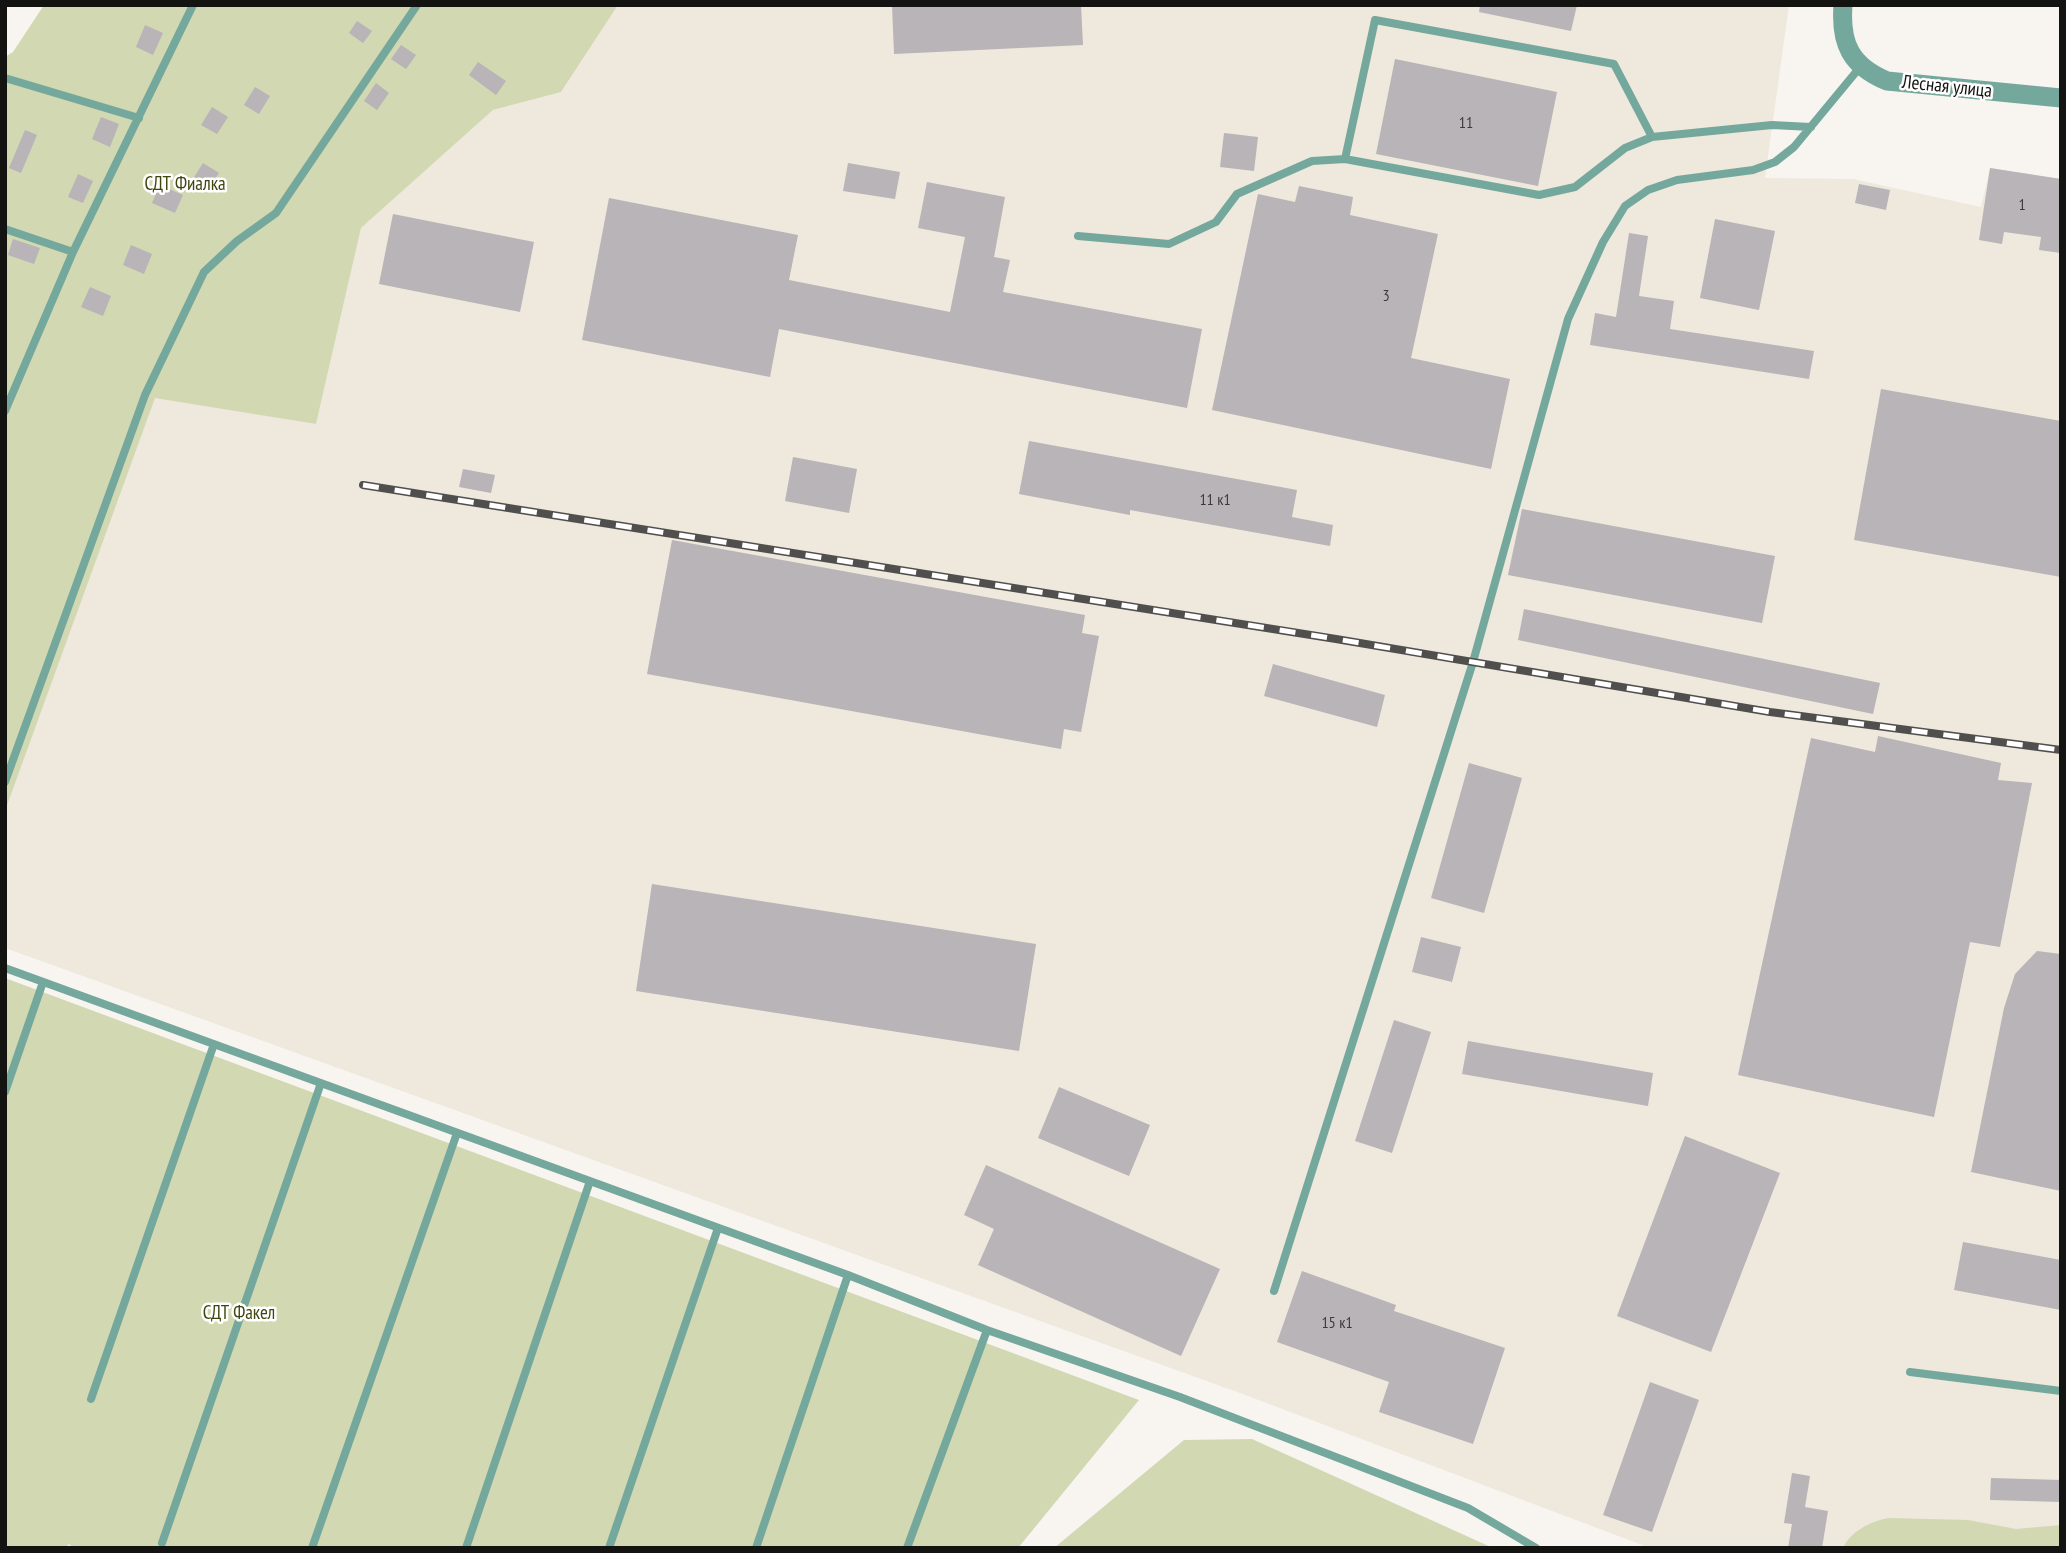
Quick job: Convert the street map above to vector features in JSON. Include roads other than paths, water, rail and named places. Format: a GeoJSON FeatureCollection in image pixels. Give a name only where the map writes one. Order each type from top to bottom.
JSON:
{"type":"FeatureCollection","features":[{"type":"Feature","properties":{"kind":"street"},"geometry":{"type":"LineString","coordinates":[[1843,5],[1842,30],[1846,45],[1861,66]]}},
{"type":"Feature","properties":{"kind":"street","name":"Лесная улица"},"geometry":{"type":"LineString","coordinates":[[1861,66],[1872,75],[1887,81],[2061,98]]}},
{"type":"Feature","properties":{"kind":"lane"},"geometry":{"type":"LineString","coordinates":[[5,411],[10,390],[73,252],[193,5]]}},
{"type":"Feature","properties":{"kind":"lane"},"geometry":{"type":"LineString","coordinates":[[5,782],[145,395],[204,272],[237,240],[276,213],[417,5]]}},
{"type":"Feature","properties":{"kind":"lane"},"geometry":{"type":"LineString","coordinates":[[1345,159],[1375,20],[1614,64],[1651,137]]}},
{"type":"Feature","properties":{"kind":"lane"},"geometry":{"type":"LineString","coordinates":[[1274,1291],[1473,662],[1568,319],[1603,242],[1625,206],[1648,190],[1677,180],[1753,170],[1775,162],[1794,148],[1861,66]]}},
{"type":"Feature","properties":{"kind":"lane"},"geometry":{"type":"LineString","coordinates":[[5,78],[139,118]]}},
{"type":"Feature","properties":{"kind":"lane"},"geometry":{"type":"LineString","coordinates":[[1079,236],[1169,244],[1216,222],[1237,194],[1312,161],[1345,159],[1539,195],[1575,187],[1625,148],[1651,137],[1772,125],[1811,127]]}},
{"type":"Feature","properties":{"kind":"lane"},"geometry":{"type":"LineString","coordinates":[[5,229],[73,252]]}},
{"type":"Feature","properties":{"kind":"lane"},"geometry":{"type":"LineString","coordinates":[[5,968],[848,1275],[987,1330],[1180,1396],[1468,1508],[1536,1548]]}},
{"type":"Feature","properties":{"kind":"lane"},"geometry":{"type":"LineString","coordinates":[[5,1092],[43,982]]}},
{"type":"Feature","properties":{"kind":"lane"},"geometry":{"type":"LineString","coordinates":[[90,1399],[214,1044]]}},
{"type":"Feature","properties":{"kind":"lane"},"geometry":{"type":"LineString","coordinates":[[162,1543],[321,1083]]}},
{"type":"Feature","properties":{"kind":"lane"},"geometry":{"type":"LineString","coordinates":[[312,1548],[457,1133]]}},
{"type":"Feature","properties":{"kind":"lane"},"geometry":{"type":"LineString","coordinates":[[466,1548],[590,1181]]}},
{"type":"Feature","properties":{"kind":"lane"},"geometry":{"type":"LineString","coordinates":[[609,1548],[718,1228]]}},
{"type":"Feature","properties":{"kind":"lane"},"geometry":{"type":"LineString","coordinates":[[756,1548],[848,1275]]}},
{"type":"Feature","properties":{"kind":"lane"},"geometry":{"type":"LineString","coordinates":[[907,1548],[987,1330]]}},
{"type":"Feature","properties":{"kind":"lane"},"geometry":{"type":"LineString","coordinates":[[1910,1372],[2061,1391]]}},
{"type":"Feature","properties":{"kind":"railway"},"geometry":{"type":"LineString","coordinates":[[363,485],[1336,639],[1770,712],[2061,750]]}},
{"type":"Feature","properties":{"kind":"park label","name":"СДТ Фиалка"},"geometry":{"type":"Point","coordinates":[185,185]}},
{"type":"Feature","properties":{"kind":"park label","name":"СДТ Факел"},"geometry":{"type":"Point","coordinates":[239,1314]}}]}
